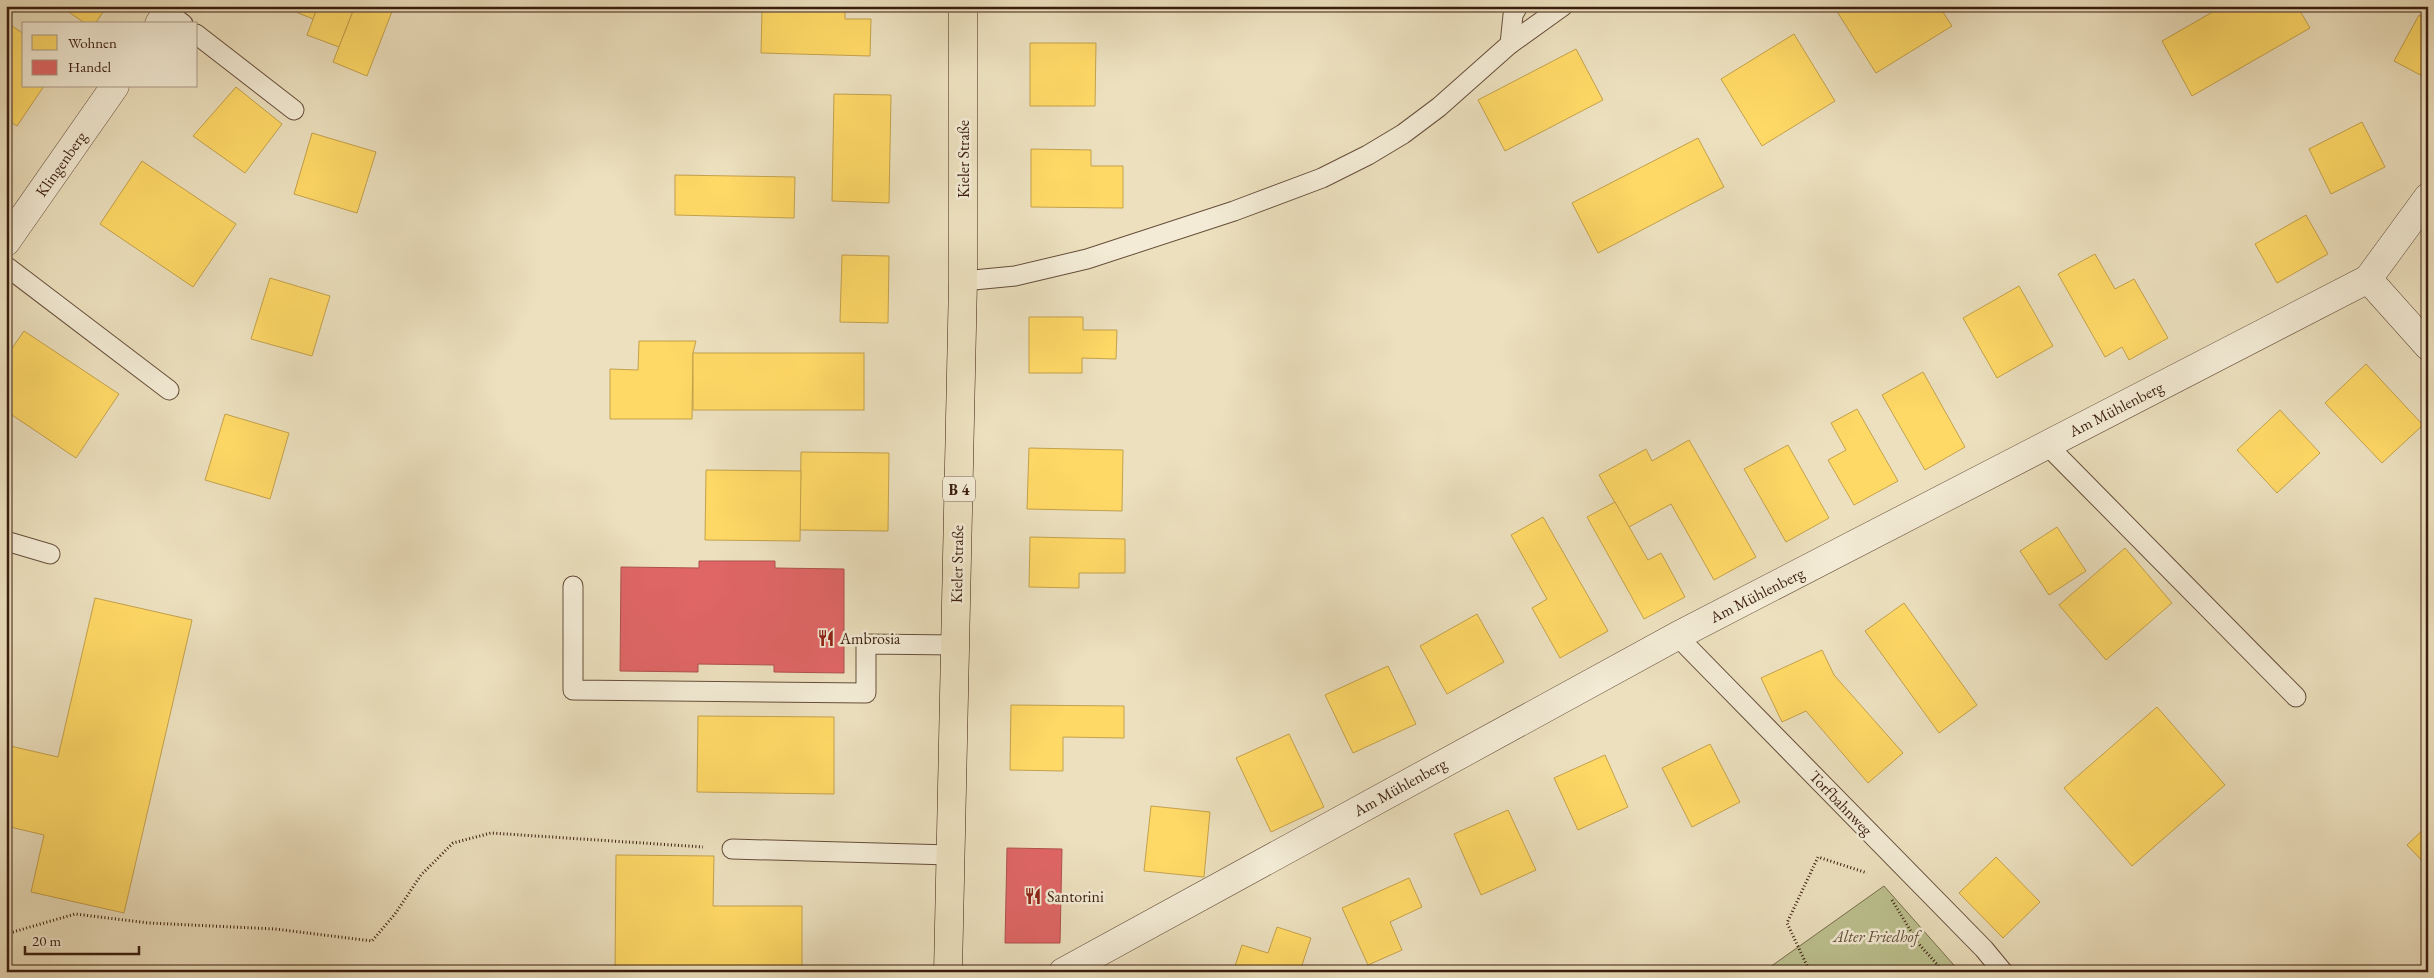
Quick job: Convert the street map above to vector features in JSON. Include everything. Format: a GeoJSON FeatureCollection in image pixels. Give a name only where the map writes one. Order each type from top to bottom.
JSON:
{"type":"FeatureCollection","features":[{"type":"Feature","properties":{"kind":"main road","name":"Kieler Straße"},"geometry":{"type":"LineString","coordinates":[[948,972],[963,281],[963,6]]}},
{"type":"Feature","properties":{"kind":"street","name":"Klingenberg"},"geometry":{"type":"LineString","coordinates":[[6,242],[115,88]]}},
{"type":"Feature","properties":{"kind":"street","name":"Am Mühlenberg"},"geometry":{"type":"LineString","coordinates":[[1063,972],[1677,636],[2368,279],[2428,197]]}},
{"type":"Feature","properties":{"kind":"street"},"geometry":{"type":"LineString","coordinates":[[2368,279],[2428,346]]}},
{"type":"Feature","properties":{"kind":"lane"},"geometry":{"type":"LineString","coordinates":[[1510,44],[1513,15],[1518,6]]}},
{"type":"Feature","properties":{"kind":"lane"},"geometry":{"type":"LineString","coordinates":[[963,281],[1015,276],[1087,259],[1234,211],[1322,178],[1403,134],[1439,107],[1510,44],[1563,6]]}},
{"type":"Feature","properties":{"kind":"lane"},"geometry":{"type":"LineString","coordinates":[[198,36],[294,110]]}},
{"type":"Feature","properties":{"kind":"lane"},"geometry":{"type":"LineString","coordinates":[[6,266],[169,390]]}},
{"type":"Feature","properties":{"kind":"lane"},"geometry":{"type":"LineString","coordinates":[[2047,445],[2296,697]]}},
{"type":"Feature","properties":{"kind":"lane"},"geometry":{"type":"LineString","coordinates":[[6,541],[50,554]]}},
{"type":"Feature","properties":{"kind":"lane"},"geometry":{"type":"LineString","coordinates":[[573,586],[573,690],[866,693],[866,644],[956,645]]}},
{"type":"Feature","properties":{"kind":"lane","name":"Torfbahnweg"},"geometry":{"type":"LineString","coordinates":[[1677,636],[1984,949],[2003,972]]}},
{"type":"Feature","properties":{"kind":"lane"},"geometry":{"type":"LineString","coordinates":[[732,849],[950,855]]}},
{"type":"Feature","properties":{"kind":"path"},"geometry":{"type":"LineString","coordinates":[[6,934],[75,914],[149,923],[275,929],[372,941],[395,914],[422,875],[452,843],[491,833],[732,849]]}},
{"type":"Feature","properties":{"kind":"path"},"geometry":{"type":"LineString","coordinates":[[1810,972],[1787,923],[1818,857],[1868,873]]}},
{"type":"Feature","properties":{"kind":"path"},"geometry":{"type":"LineString","coordinates":[[1887,893],[1918,942],[1944,972]]}},
{"type":"Feature","properties":{"kind":"path"},"geometry":{"type":"LineString","coordinates":[[1935,972],[1937,964]]}},
{"type":"Feature","properties":{"kind":"green space","name":"Alter Friedhof"},"geometry":{"type":"Polygon","coordinates":[[[1884,886],[1960,972],[1763,972],[1884,886]]]}},
{"type":"Feature","properties":{"kind":"building: Wohnen"},"geometry":{"type":"Polygon","coordinates":[[[60,6],[107,6],[96,22],[83,22],[60,6]]]}},
{"type":"Feature","properties":{"kind":"building: Wohnen"},"geometry":{"type":"Polygon","coordinates":[[[281,6],[318,6],[313,19],[281,6]]]}},
{"type":"Feature","properties":{"kind":"building: Wohnen"},"geometry":{"type":"Polygon","coordinates":[[[318,6],[355,6],[339,47],[307,35],[318,6]]]}},
{"type":"Feature","properties":{"kind":"building: Wohnen"},"geometry":{"type":"Polygon","coordinates":[[[355,6],[385,6],[393,9],[367,76],[333,62],[355,6]]]}},
{"type":"Feature","properties":{"kind":"building: Wohnen"},"geometry":{"type":"Polygon","coordinates":[[[808,6],[845,6],[845,19],[871,19],[870,56],[761,53],[762,9],[808,10],[808,6]]]}},
{"type":"Feature","properties":{"kind":"building: Wohnen"},"geometry":{"type":"Polygon","coordinates":[[[1843,6],[1939,6],[1952,26],[1876,73],[1836,10],[1843,6]]]}},
{"type":"Feature","properties":{"kind":"building: Wohnen"},"geometry":{"type":"Polygon","coordinates":[[[2223,6],[2297,6],[2310,28],[2192,96],[2162,41],[2223,6]]]}},
{"type":"Feature","properties":{"kind":"building: Wohnen"},"geometry":{"type":"Polygon","coordinates":[[[2419,15],[2428,20],[2428,79],[2394,61],[2419,15]]]}},
{"type":"Feature","properties":{"kind":"building: Wohnen"},"geometry":{"type":"Polygon","coordinates":[[[6,22],[22,33],[22,88],[43,88],[17,126],[6,119],[6,22]]]}},
{"type":"Feature","properties":{"kind":"building: Wohnen"},"geometry":{"type":"Polygon","coordinates":[[[1794,34],[1835,101],[1762,146],[1721,79],[1794,34]]]}},
{"type":"Feature","properties":{"kind":"building: Wohnen"},"geometry":{"type":"Polygon","coordinates":[[[1030,43],[1096,43],[1095,106],[1030,106],[1030,43]]]}},
{"type":"Feature","properties":{"kind":"building: Wohnen"},"geometry":{"type":"Polygon","coordinates":[[[1576,49],[1603,100],[1505,151],[1478,100],[1576,49]]]}},
{"type":"Feature","properties":{"kind":"building: Wohnen"},"geometry":{"type":"Polygon","coordinates":[[[236,87],[282,124],[245,173],[193,136],[236,87]]]}},
{"type":"Feature","properties":{"kind":"building: Wohnen"},"geometry":{"type":"Polygon","coordinates":[[[834,94],[891,95],[889,203],[832,201],[834,94]]]}},
{"type":"Feature","properties":{"kind":"building: Wohnen"},"geometry":{"type":"Polygon","coordinates":[[[2362,122],[2385,167],[2331,194],[2309,149],[2362,122]]]}},
{"type":"Feature","properties":{"kind":"building: Wohnen"},"geometry":{"type":"Polygon","coordinates":[[[312,133],[376,152],[357,213],[294,194],[312,133]]]}},
{"type":"Feature","properties":{"kind":"building: Wohnen"},"geometry":{"type":"Polygon","coordinates":[[[1698,138],[1724,187],[1598,253],[1572,203],[1698,138]]]}},
{"type":"Feature","properties":{"kind":"building: Wohnen"},"geometry":{"type":"Polygon","coordinates":[[[1031,149],[1091,150],[1091,166],[1123,166],[1123,208],[1031,207],[1031,149]]]}},
{"type":"Feature","properties":{"kind":"building: Wohnen"},"geometry":{"type":"Polygon","coordinates":[[[142,161],[236,224],[193,287],[100,224],[142,161]]]}},
{"type":"Feature","properties":{"kind":"building: Wohnen"},"geometry":{"type":"Polygon","coordinates":[[[675,175],[795,177],[794,218],[675,215],[675,175]]]}},
{"type":"Feature","properties":{"kind":"building: Wohnen"},"geometry":{"type":"Polygon","coordinates":[[[2306,215],[2328,254],[2277,283],[2255,244],[2306,215]]]}},
{"type":"Feature","properties":{"kind":"building: Wohnen"},"geometry":{"type":"Polygon","coordinates":[[[2095,254],[2115,289],[2134,279],[2168,338],[2129,360],[2122,347],[2105,357],[2058,274],[2095,254]]]}},
{"type":"Feature","properties":{"kind":"building: Wohnen"},"geometry":{"type":"Polygon","coordinates":[[[842,255],[889,256],[888,323],[840,322],[842,255]]]}},
{"type":"Feature","properties":{"kind":"building: Wohnen"},"geometry":{"type":"Polygon","coordinates":[[[270,278],[330,296],[312,356],[251,339],[270,278]]]}},
{"type":"Feature","properties":{"kind":"building: Wohnen"},"geometry":{"type":"Polygon","coordinates":[[[2019,286],[2053,346],[1997,378],[1963,318],[2019,286]]]}},
{"type":"Feature","properties":{"kind":"building: Wohnen"},"geometry":{"type":"Polygon","coordinates":[[[1029,317],[1083,317],[1083,330],[1117,330],[1116,359],[1082,358],[1082,373],[1029,373],[1029,317]]]}},
{"type":"Feature","properties":{"kind":"building: Wohnen"},"geometry":{"type":"Polygon","coordinates":[[[24,331],[119,394],[76,458],[6,411],[6,357],[24,331]]]}},
{"type":"Feature","properties":{"kind":"building: Wohnen"},"geometry":{"type":"Polygon","coordinates":[[[639,341],[696,341],[693,353],[692,419],[610,419],[610,369],[638,370],[639,341]]]}},
{"type":"Feature","properties":{"kind":"building: Wohnen"},"geometry":{"type":"Polygon","coordinates":[[[693,353],[864,353],[864,410],[693,410],[693,353]]]}},
{"type":"Feature","properties":{"kind":"building: Wohnen"},"geometry":{"type":"Polygon","coordinates":[[[2366,364],[2423,425],[2382,463],[2325,403],[2366,364]]]}},
{"type":"Feature","properties":{"kind":"building: Wohnen"},"geometry":{"type":"Polygon","coordinates":[[[1923,372],[1965,447],[1925,470],[1882,395],[1923,372]]]}},
{"type":"Feature","properties":{"kind":"building: Wohnen"},"geometry":{"type":"Polygon","coordinates":[[[1857,409],[1898,481],[1854,505],[1828,460],[1846,450],[1831,423],[1857,409]]]}},
{"type":"Feature","properties":{"kind":"building: Wohnen"},"geometry":{"type":"Polygon","coordinates":[[[2280,410],[2320,453],[2277,493],[2237,450],[2280,410]]]}},
{"type":"Feature","properties":{"kind":"building: Wohnen"},"geometry":{"type":"Polygon","coordinates":[[[225,414],[289,433],[270,499],[205,480],[225,414]]]}},
{"type":"Feature","properties":{"kind":"building: Wohnen"},"geometry":{"type":"Polygon","coordinates":[[[1689,440],[1756,557],[1714,580],[1671,504],[1629,527],[1599,475],[1646,449],[1652,461],[1689,440]]]}},
{"type":"Feature","properties":{"kind":"building: Wohnen"},"geometry":{"type":"Polygon","coordinates":[[[1788,445],[1829,518],[1786,542],[1744,469],[1788,445]]]}},
{"type":"Feature","properties":{"kind":"building: Wohnen"},"geometry":{"type":"Polygon","coordinates":[[[1029,448],[1123,450],[1122,511],[1027,509],[1029,448]]]}},
{"type":"Feature","properties":{"kind":"building: Wohnen"},"geometry":{"type":"Polygon","coordinates":[[[801,452],[889,453],[888,531],[800,530],[801,452]]]}},
{"type":"Feature","properties":{"kind":"building: Wohnen"},"geometry":{"type":"Polygon","coordinates":[[[706,470],[801,471],[800,541],[705,540],[706,470]]]}},
{"type":"Feature","properties":{"kind":"building: Wohnen"},"geometry":{"type":"Polygon","coordinates":[[[1615,502],[1648,560],[1661,553],[1685,597],[1644,619],[1587,517],[1615,502]]]}},
{"type":"Feature","properties":{"kind":"building: Wohnen"},"geometry":{"type":"Polygon","coordinates":[[[1543,517],[1608,631],[1560,658],[1532,608],[1547,599],[1511,535],[1543,517]]]}},
{"type":"Feature","properties":{"kind":"building: Wohnen"},"geometry":{"type":"Polygon","coordinates":[[[2057,527],[2086,571],[2049,595],[2020,551],[2057,527]]]}},
{"type":"Feature","properties":{"kind":"building: Wohnen"},"geometry":{"type":"Polygon","coordinates":[[[1030,537],[1125,539],[1125,573],[1079,573],[1079,588],[1029,587],[1030,537]]]}},
{"type":"Feature","properties":{"kind":"building: Wohnen"},"geometry":{"type":"Polygon","coordinates":[[[2125,548],[2172,603],[2106,660],[2059,605],[2125,548]]]}},
{"type":"Feature","properties":{"kind":"building: Wohnen"},"geometry":{"type":"Polygon","coordinates":[[[95,598],[192,620],[124,913],[31,892],[44,835],[6,826],[6,745],[58,757],[95,598]]]}},
{"type":"Feature","properties":{"kind":"building: Wohnen"},"geometry":{"type":"Polygon","coordinates":[[[1904,603],[1977,705],[1939,733],[1865,631],[1904,603]]]}},
{"type":"Feature","properties":{"kind":"building: Wohnen"},"geometry":{"type":"Polygon","coordinates":[[[1477,614],[1504,662],[1447,694],[1420,646],[1477,614]]]}},
{"type":"Feature","properties":{"kind":"building: Wohnen"},"geometry":{"type":"Polygon","coordinates":[[[1822,650],[1834,675],[1903,753],[1868,783],[1806,711],[1782,722],[1761,678],[1822,650]]]}},
{"type":"Feature","properties":{"kind":"building: Wohnen"},"geometry":{"type":"Polygon","coordinates":[[[1388,666],[1416,724],[1353,753],[1325,695],[1388,666]]]}},
{"type":"Feature","properties":{"kind":"building: Wohnen"},"geometry":{"type":"Polygon","coordinates":[[[1011,705],[1124,706],[1124,738],[1063,737],[1063,771],[1010,770],[1011,705]]]}},
{"type":"Feature","properties":{"kind":"building: Wohnen"},"geometry":{"type":"Polygon","coordinates":[[[2157,707],[2225,785],[2132,866],[2064,788],[2157,707]]]}},
{"type":"Feature","properties":{"kind":"building: Wohnen"},"geometry":{"type":"Polygon","coordinates":[[[698,716],[834,717],[834,794],[697,792],[698,716]]]}},
{"type":"Feature","properties":{"kind":"building: Wohnen"},"geometry":{"type":"Polygon","coordinates":[[[1289,734],[1324,807],[1271,832],[1236,758],[1289,734]]]}},
{"type":"Feature","properties":{"kind":"building: Wohnen"},"geometry":{"type":"Polygon","coordinates":[[[1710,744],[1740,802],[1692,827],[1662,768],[1710,744]]]}},
{"type":"Feature","properties":{"kind":"building: Wohnen"},"geometry":{"type":"Polygon","coordinates":[[[1605,755],[1628,807],[1578,830],[1554,778],[1605,755]]]}},
{"type":"Feature","properties":{"kind":"building: Wohnen"},"geometry":{"type":"Polygon","coordinates":[[[1151,806],[1210,812],[1204,877],[1144,871],[1151,806]]]}},
{"type":"Feature","properties":{"kind":"building: Wohnen"},"geometry":{"type":"Polygon","coordinates":[[[1508,810],[1536,870],[1481,895],[1454,834],[1508,810]]]}},
{"type":"Feature","properties":{"kind":"building: Wohnen"},"geometry":{"type":"Polygon","coordinates":[[[2428,825],[2428,867],[2407,845],[2428,825]]]}},
{"type":"Feature","properties":{"kind":"building: Wohnen"},"geometry":{"type":"Polygon","coordinates":[[[616,855],[714,856],[713,906],[802,906],[802,972],[615,972],[616,855]]]}},
{"type":"Feature","properties":{"kind":"building: Wohnen"},"geometry":{"type":"Polygon","coordinates":[[[1996,857],[2040,902],[2003,938],[1959,893],[1996,857]]]}},
{"type":"Feature","properties":{"kind":"building: Wohnen"},"geometry":{"type":"Polygon","coordinates":[[[1409,878],[1422,907],[1390,922],[1402,950],[1368,965],[1342,908],[1409,878]]]}},
{"type":"Feature","properties":{"kind":"building: Wohnen"},"geometry":{"type":"Polygon","coordinates":[[[1277,927],[1311,938],[1300,971],[1287,966],[1286,972],[1233,972],[1242,945],[1268,953],[1277,927]]]}},
{"type":"Feature","properties":{"kind":"building: Handel"},"geometry":{"type":"Polygon","coordinates":[[[699,561],[775,561],[775,568],[844,569],[844,673],[774,672],[774,665],[698,664],[698,672],[620,671],[621,567],[699,568],[699,561]]]}},
{"type":"Feature","properties":{"kind":"building: Handel","name":"Santorini"},"geometry":{"type":"Polygon","coordinates":[[[1007,848],[1062,849],[1060,943],[1005,943],[1007,848]]]}},
{"type":"Feature","properties":{"kind":"place","name":"Ambrosia"},"geometry":{"type":"Point","coordinates":[826,638]}},
{"type":"Feature","properties":{"kind":"place","name":"Santorini"},"geometry":{"type":"Point","coordinates":[1033,896]}}]}
